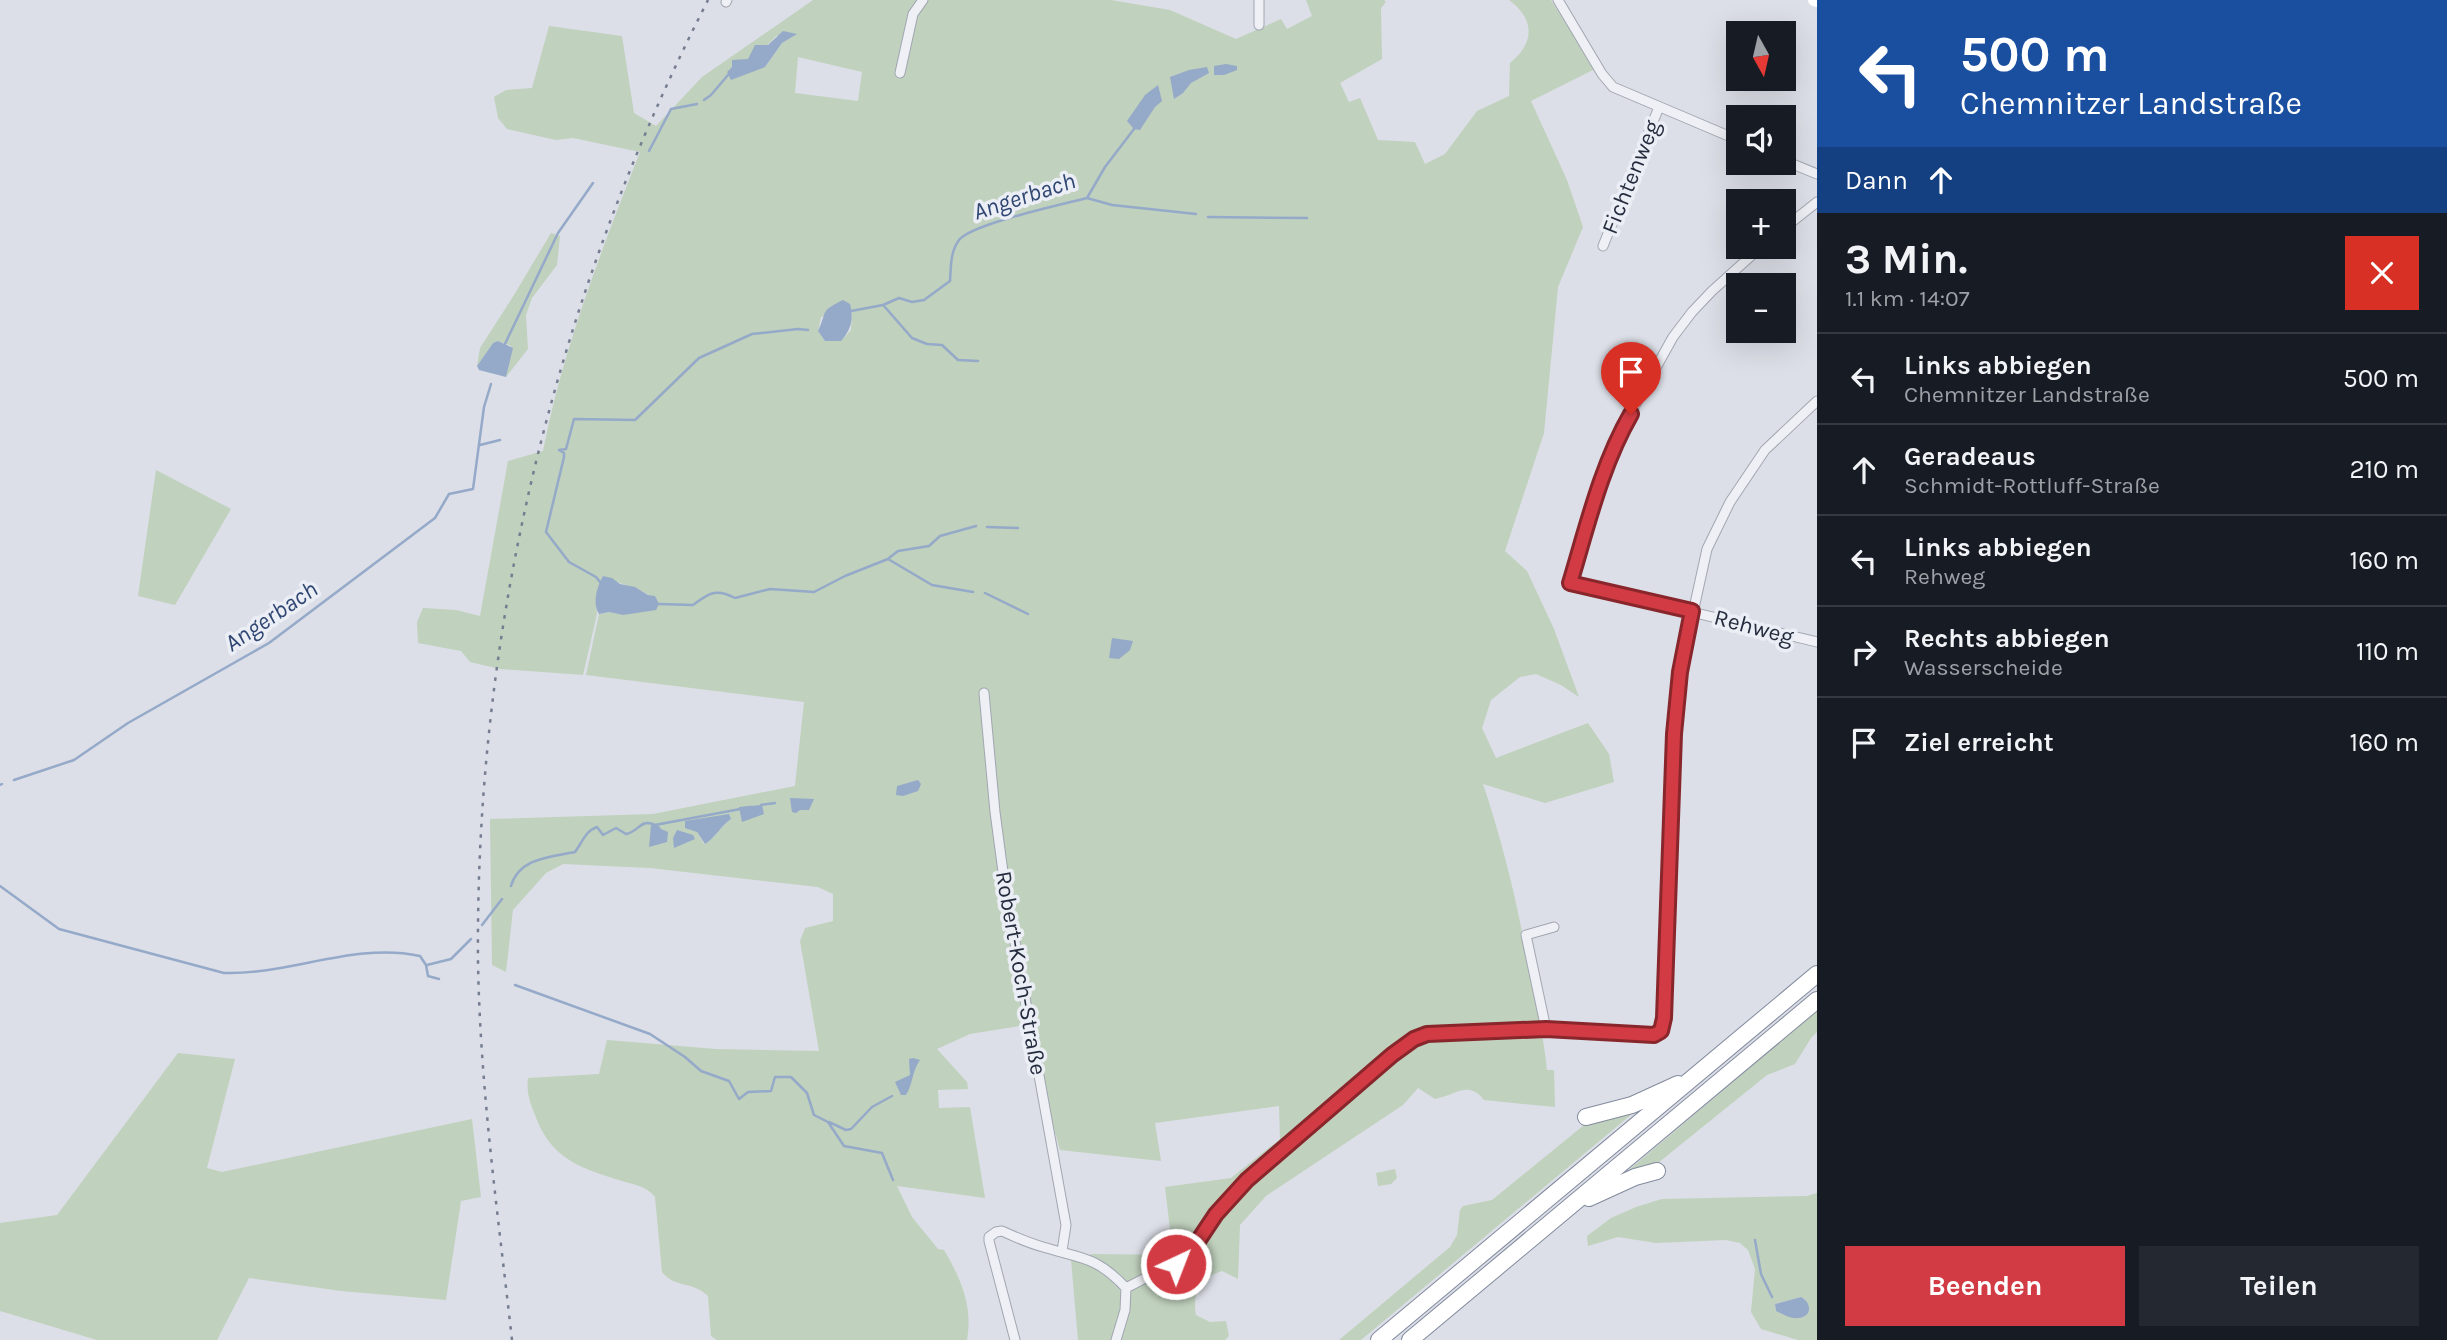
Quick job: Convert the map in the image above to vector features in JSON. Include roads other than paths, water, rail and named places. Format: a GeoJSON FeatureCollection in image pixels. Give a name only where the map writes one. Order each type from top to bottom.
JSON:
{"type":"FeatureCollection","features":[{"type":"Feature","properties":{"kind":"highway"},"geometry":{"type":"LineString","coordinates":[[1379,1340],[1817,974]]}},
{"type":"Feature","properties":{"kind":"highway"},"geometry":{"type":"LineString","coordinates":[[1410,1340],[1817,1000]]}},
{"type":"Feature","properties":{"kind":"highway"},"geometry":{"type":"LineString","coordinates":[[1586,1117],[1632,1105],[1693,1077]]}},
{"type":"Feature","properties":{"kind":"highway"},"geometry":{"type":"LineString","coordinates":[[1573,1203],[1595,1196],[1634,1177],[1657,1171]]}},
{"type":"Feature","properties":{"kind":"street"},"geometry":{"type":"LineString","coordinates":[[900,73],[914,14],[923,0]]}},
{"type":"Feature","properties":{"kind":"street"},"geometry":{"type":"LineString","coordinates":[[1259,0],[1259,25]]}},
{"type":"Feature","properties":{"kind":"street"},"geometry":{"type":"LineString","coordinates":[[1558,0],[1613,88],[1726,136]]}},
{"type":"Feature","properties":{"kind":"street","name":"Fichtenweg"},"geometry":{"type":"LineString","coordinates":[[1603,246],[1659,107]]}},
{"type":"Feature","properties":{"kind":"street"},"geometry":{"type":"LineString","coordinates":[[1796,165],[1817,174]]}},
{"type":"Feature","properties":{"kind":"street"},"geometry":{"type":"LineString","coordinates":[[1796,219],[1817,202]]}},
{"type":"Feature","properties":{"kind":"street","name":"Rehweg"},"geometry":{"type":"LineString","coordinates":[[1748,259],[1692,312],[1674,337],[1619,435],[1570,583],[1816,642]]}},
{"type":"Feature","properties":{"kind":"street"},"geometry":{"type":"LineString","coordinates":[[1126,1288],[1188,1256],[1216,1214],[1247,1180],[1402,1046],[1427,1034],[1546,1029],[1654,1035],[1661,1031],[1664,1018],[1672,789],[1680,672],[1707,550],[1730,502],[1765,450],[1817,401]]}},
{"type":"Feature","properties":{"kind":"street","name":"Robert-Koch-Straße"},"geometry":{"type":"LineString","coordinates":[[984,693],[1005,887],[1066,1225],[1062,1251]]}},
{"type":"Feature","properties":{"kind":"street"},"geometry":{"type":"LineString","coordinates":[[1546,1029],[1526,935],[1554,927]]}},
{"type":"Feature","properties":{"kind":"street"},"geometry":{"type":"LineString","coordinates":[[1015,1340],[989,1237],[1002,1231],[1041,1247],[1094,1261],[1115,1276],[1126,1288],[1125,1310],[1116,1340]]}},
{"type":"Feature","properties":{"kind":"water"},"geometry":{"type":"Polygon","coordinates":[[[783,31],[797,34],[782,43],[765,67],[731,80],[727,72],[732,67],[732,60],[748,59],[755,45],[768,45],[783,31]]]}},
{"type":"Feature","properties":{"kind":"water"},"geometry":{"type":"Polygon","coordinates":[[[1214,66],[1237,66],[1237,70],[1224,75],[1214,75],[1214,66]]]}},
{"type":"Feature","properties":{"kind":"water"},"geometry":{"type":"Polygon","coordinates":[[[1207,67],[1209,73],[1191,83],[1174,99],[1170,77],[1207,67]]]}},
{"type":"Feature","properties":{"kind":"water"},"geometry":{"type":"Polygon","coordinates":[[[1158,85],[1162,101],[1140,130],[1134,129],[1127,121],[1145,95],[1158,85]]]}},
{"type":"Feature","properties":{"kind":"water"},"geometry":{"type":"Polygon","coordinates":[[[843,300],[850,304],[852,315],[847,333],[841,341],[825,341],[818,331],[825,312],[843,300]]]}},
{"type":"Feature","properties":{"kind":"water"},"geometry":{"type":"Polygon","coordinates":[[[498,341],[513,348],[506,377],[479,370],[477,366],[493,343],[498,341]]]}},
{"type":"Feature","properties":{"kind":"water"},"geometry":{"type":"Polygon","coordinates":[[[603,576],[655,596],[659,604],[656,610],[623,615],[609,612],[599,614],[596,595],[603,576]]]}},
{"type":"Feature","properties":{"kind":"water"},"geometry":{"type":"Polygon","coordinates":[[[1112,638],[1133,641],[1130,650],[1119,659],[1109,658],[1112,638]]]}},
{"type":"Feature","properties":{"kind":"water"},"geometry":{"type":"Polygon","coordinates":[[[918,780],[921,784],[918,791],[903,796],[896,795],[897,786],[918,780]]]}},
{"type":"Feature","properties":{"kind":"water"},"geometry":{"type":"Polygon","coordinates":[[[790,798],[814,799],[809,810],[796,813],[792,812],[790,798]]]}},
{"type":"Feature","properties":{"kind":"water"},"geometry":{"type":"Polygon","coordinates":[[[762,805],[764,814],[742,822],[739,807],[762,805]]]}},
{"type":"Feature","properties":{"kind":"water"},"geometry":{"type":"Polygon","coordinates":[[[729,814],[731,819],[705,844],[697,832],[685,828],[685,821],[729,814]]]}},
{"type":"Feature","properties":{"kind":"water"},"geometry":{"type":"Polygon","coordinates":[[[651,825],[659,826],[668,832],[667,842],[649,847],[651,825]]]}},
{"type":"Feature","properties":{"kind":"water"},"geometry":{"type":"Polygon","coordinates":[[[677,830],[693,835],[695,839],[674,848],[673,838],[677,830]]]}},
{"type":"Feature","properties":{"kind":"water"},"geometry":{"type":"Polygon","coordinates":[[[909,1059],[920,1060],[906,1095],[901,1095],[895,1082],[910,1075],[909,1059]]]}},
{"type":"Feature","properties":{"kind":"water"},"geometry":{"type":"Polygon","coordinates":[[[1801,1297],[1807,1302],[1809,1309],[1804,1317],[1793,1318],[1776,1311],[1775,1304],[1801,1297]]]}},
{"type":"Feature","properties":{"kind":"waterway"},"geometry":{"type":"LineString","coordinates":[[704,100],[728,75]]}},
{"type":"Feature","properties":{"kind":"waterway"},"geometry":{"type":"LineString","coordinates":[[649,151],[671,109],[697,104]]}},
{"type":"Feature","properties":{"kind":"waterway","name":"Angerbach"},"geometry":{"type":"LineString","coordinates":[[851,311],[883,305],[899,298],[912,302],[924,300],[950,281],[954,250],[959,240],[967,234],[999,221],[1087,198],[1105,167],[1134,129]]}},
{"type":"Feature","properties":{"kind":"waterway"},"geometry":{"type":"LineString","coordinates":[[504,346],[558,233],[593,183]]}},
{"type":"Feature","properties":{"kind":"waterway"},"geometry":{"type":"LineString","coordinates":[[1087,198],[1112,205],[1196,214]]}},
{"type":"Feature","properties":{"kind":"waterway"},"geometry":{"type":"LineString","coordinates":[[1208,217],[1307,218]]}},
{"type":"Feature","properties":{"kind":"waterway"},"geometry":{"type":"LineString","coordinates":[[884,306],[912,338],[927,344],[942,345],[958,360],[978,361]]}},
{"type":"Feature","properties":{"kind":"waterway","name":"Angerbach"},"geometry":{"type":"LineString","coordinates":[[600,582],[569,562],[546,532],[564,457],[564,453],[559,450],[566,449],[574,419],[635,420],[699,358],[752,334],[808,330]]}},
{"type":"Feature","properties":{"kind":"waterway","name":"Angerbach"},"geometry":{"type":"LineString","coordinates":[[14,780],[74,760],[128,723],[269,643],[435,518],[449,494],[473,489],[484,407],[491,384]]}},
{"type":"Feature","properties":{"kind":"waterway","name":"Angerbach"},"geometry":{"type":"LineString","coordinates":[[480,445],[500,440]]}},
{"type":"Feature","properties":{"kind":"waterway"},"geometry":{"type":"LineString","coordinates":[[889,558],[898,551],[929,546],[940,536],[976,526]]}},
{"type":"Feature","properties":{"kind":"waterway"},"geometry":{"type":"LineString","coordinates":[[987,527],[1018,528]]}},
{"type":"Feature","properties":{"kind":"waterway"},"geometry":{"type":"LineString","coordinates":[[659,604],[693,605],[708,595],[718,593],[735,598],[770,589],[814,592],[888,559],[932,585],[973,592]]}},
{"type":"Feature","properties":{"kind":"waterway"},"geometry":{"type":"LineString","coordinates":[[985,593],[1028,614]]}},
{"type":"Feature","properties":{"kind":"waterway"},"geometry":{"type":"LineString","coordinates":[[761,805],[775,803]]}},
{"type":"Feature","properties":{"kind":"waterway"},"geometry":{"type":"LineString","coordinates":[[511,886],[515,877],[528,864],[575,852],[587,834],[597,827],[603,835],[616,828],[626,834],[646,823],[655,825],[751,807]]}},
{"type":"Feature","properties":{"kind":"waterway"},"geometry":{"type":"LineString","coordinates":[[0,886],[59,929],[224,973],[273,969],[371,953],[395,953],[420,956],[426,965],[428,976],[439,979]]}},
{"type":"Feature","properties":{"kind":"waterway"},"geometry":{"type":"LineString","coordinates":[[482,925],[502,899]]}},
{"type":"Feature","properties":{"kind":"waterway"},"geometry":{"type":"LineString","coordinates":[[427,965],[451,959],[471,939]]}},
{"type":"Feature","properties":{"kind":"waterway"},"geometry":{"type":"LineString","coordinates":[[515,985],[650,1034],[701,1071],[729,1081],[739,1099],[748,1092],[771,1091],[775,1077],[791,1077],[807,1093],[814,1115],[828,1122],[844,1146],[882,1153],[893,1180]]}},
{"type":"Feature","properties":{"kind":"waterway"},"geometry":{"type":"LineString","coordinates":[[829,1122],[846,1130],[851,1129],[872,1107],[892,1096]]}},
{"type":"Feature","properties":{"kind":"waterway"},"geometry":{"type":"LineString","coordinates":[[1755,1240],[1761,1274],[1772,1297]]}},
{"type":"Feature","properties":{"kind":"railway"},"geometry":{"type":"LineString","coordinates":[[512,1340],[490,1151],[478,961],[481,836],[491,712],[509,588],[535,467],[568,347],[608,228],[654,113],[708,0]]}}]}
